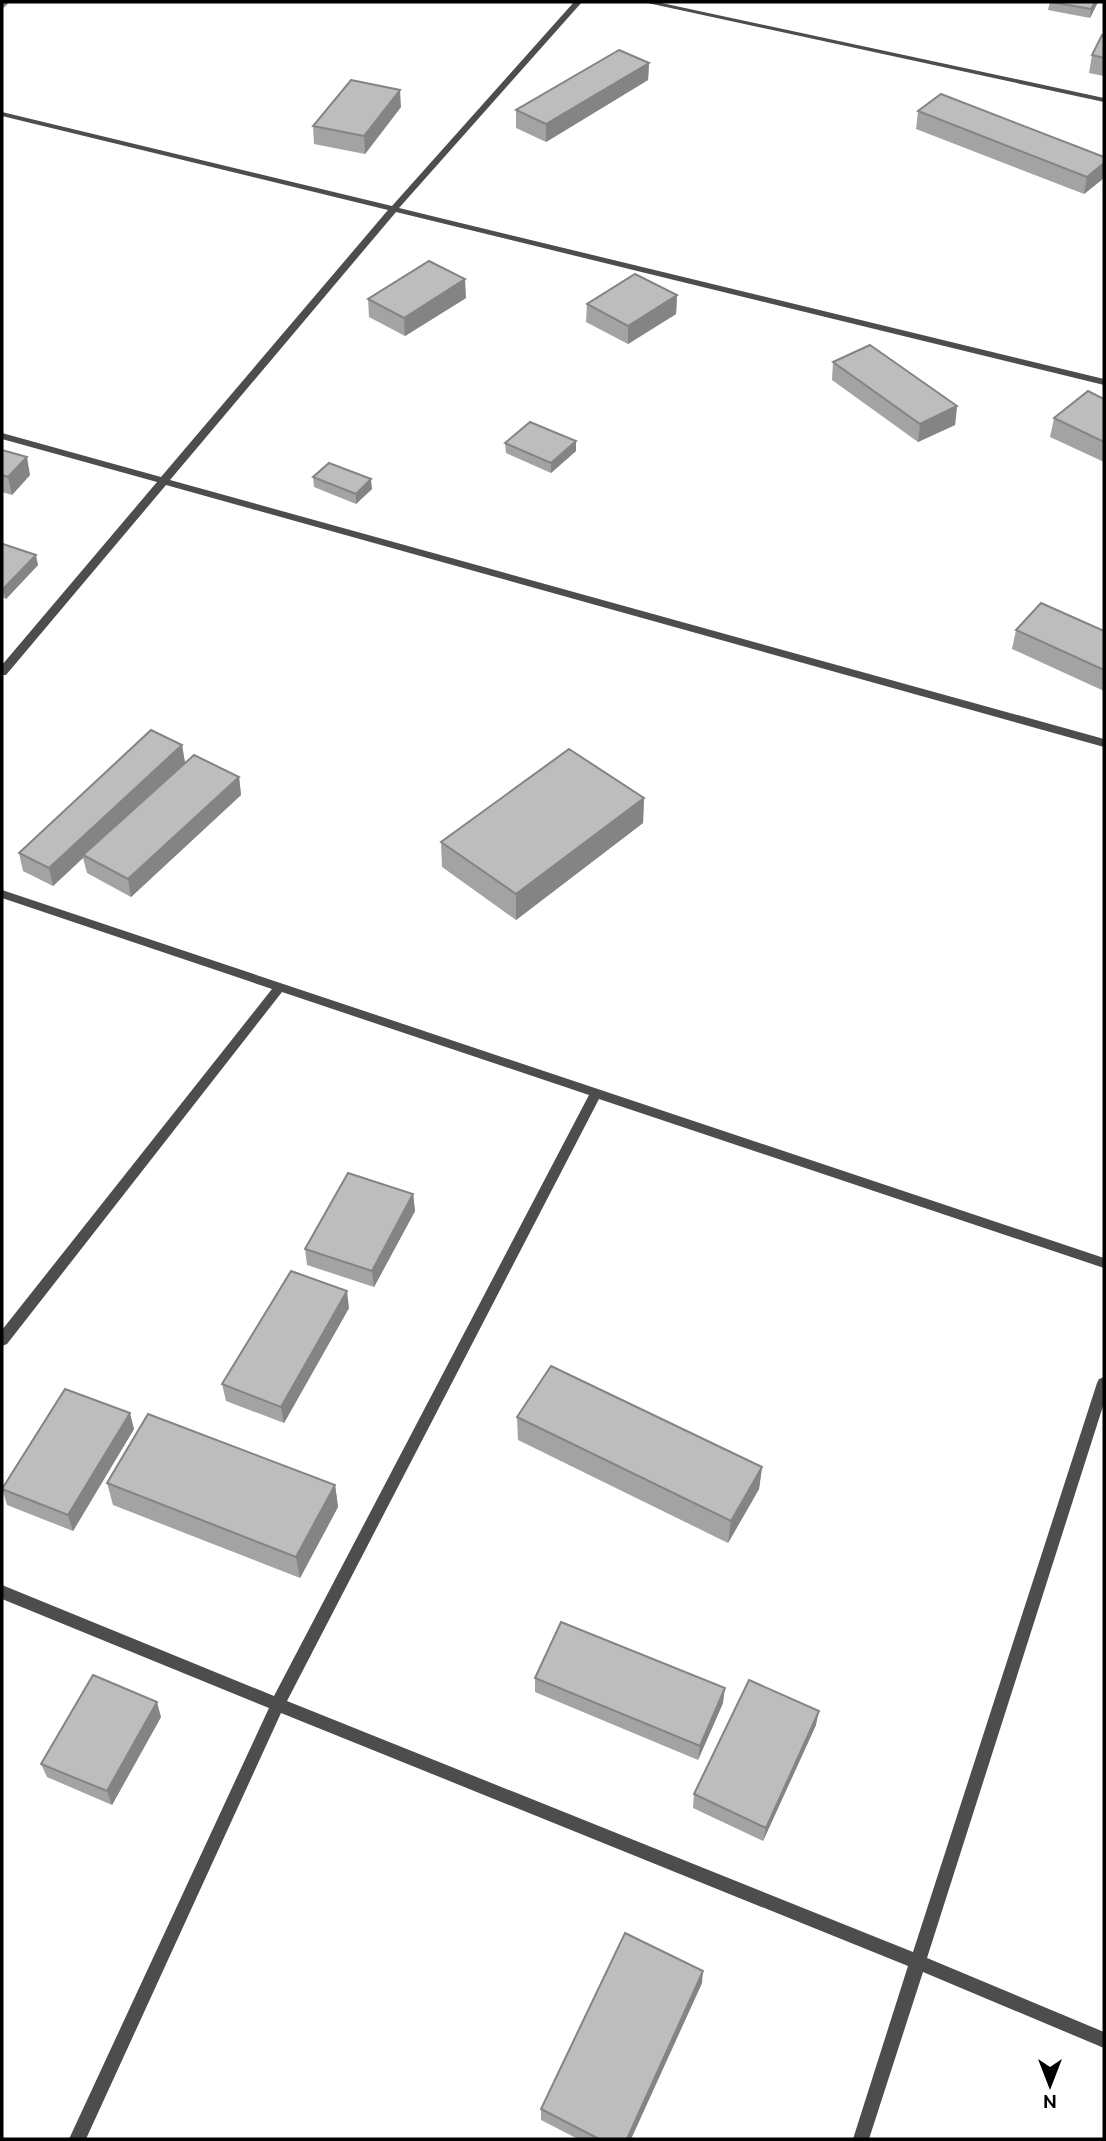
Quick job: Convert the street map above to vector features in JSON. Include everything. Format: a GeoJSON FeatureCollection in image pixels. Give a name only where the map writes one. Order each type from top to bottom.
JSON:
{"type":"FeatureCollection","features":[{"type":"Feature","properties":{"kind":"street"},"geometry":{"type":"LineString","coordinates":[[2,673],[392,211],[578,2]]}},
{"type":"Feature","properties":{"kind":"street"},"geometry":{"type":"LineString","coordinates":[[647,2],[1104,100]]}},
{"type":"Feature","properties":{"kind":"street"},"geometry":{"type":"LineString","coordinates":[[2,114],[1104,382]]}},
{"type":"Feature","properties":{"kind":"street"},"geometry":{"type":"LineString","coordinates":[[2,436],[1104,743]]}},
{"type":"Feature","properties":{"kind":"street"},"geometry":{"type":"LineString","coordinates":[[2,894],[1104,1263]]}},
{"type":"Feature","properties":{"kind":"street"},"geometry":{"type":"LineString","coordinates":[[2,1340],[280,987]]}},
{"type":"Feature","properties":{"kind":"street"},"geometry":{"type":"LineString","coordinates":[[77,2139],[277,1706],[596,1093]]}},
{"type":"Feature","properties":{"kind":"street"},"geometry":{"type":"LineString","coordinates":[[861,2139],[1104,1383]]}},
{"type":"Feature","properties":{"kind":"street"},"geometry":{"type":"LineString","coordinates":[[2,1592],[277,1706],[918,1961],[1104,2040]]}},
{"type":"Feature","properties":{"kind":"building"},"geometry":{"type":"Polygon","coordinates":[[[1051,2],[1095,2],[1091,9],[1051,2]]]}},
{"type":"Feature","properties":{"kind":"building"},"geometry":{"type":"Polygon","coordinates":[[[1102,35],[1104,36],[1104,58],[1092,55],[1102,35]]]}},
{"type":"Feature","properties":{"kind":"building"},"geometry":{"type":"Polygon","coordinates":[[[619,50],[649,63],[546,124],[516,110],[619,50]]]}},
{"type":"Feature","properties":{"kind":"building"},"geometry":{"type":"Polygon","coordinates":[[[351,80],[400,90],[364,136],[313,126],[351,80]]]}},
{"type":"Feature","properties":{"kind":"building"},"geometry":{"type":"Polygon","coordinates":[[[941,94],[1104,157],[1104,163],[1087,177],[918,111],[941,94]]]}},
{"type":"Feature","properties":{"kind":"building"},"geometry":{"type":"Polygon","coordinates":[[[429,261],[465,279],[404,318],[368,299],[429,261]]]}},
{"type":"Feature","properties":{"kind":"building"},"geometry":{"type":"Polygon","coordinates":[[[635,274],[677,295],[628,326],[587,304],[635,274]]]}},
{"type":"Feature","properties":{"kind":"building"},"geometry":{"type":"Polygon","coordinates":[[[870,345],[957,406],[920,424],[833,362],[870,345]]]}},
{"type":"Feature","properties":{"kind":"building"},"geometry":{"type":"Polygon","coordinates":[[[1088,391],[1104,399],[1104,442],[1054,418],[1088,391]]]}},
{"type":"Feature","properties":{"kind":"building"},"geometry":{"type":"Polygon","coordinates":[[[530,422],[576,441],[551,463],[505,443],[530,422]]]}},
{"type":"Feature","properties":{"kind":"building"},"geometry":{"type":"Polygon","coordinates":[[[2,450],[27,457],[8,477],[2,475],[2,450]]]}},
{"type":"Feature","properties":{"kind":"building"},"geometry":{"type":"Polygon","coordinates":[[[329,463],[371,479],[356,494],[313,477],[329,463]]]}},
{"type":"Feature","properties":{"kind":"building"},"geometry":{"type":"Polygon","coordinates":[[[2,545],[36,555],[2,589],[2,545]]]}},
{"type":"Feature","properties":{"kind":"building"},"geometry":{"type":"Polygon","coordinates":[[[1041,603],[1104,631],[1104,670],[1016,630],[1041,603]]]}},
{"type":"Feature","properties":{"kind":"building"},"geometry":{"type":"Polygon","coordinates":[[[151,730],[182,745],[49,868],[19,853],[151,730]]]}},
{"type":"Feature","properties":{"kind":"building"},"geometry":{"type":"Polygon","coordinates":[[[569,749],[644,798],[516,894],[441,842],[569,749]]]}},
{"type":"Feature","properties":{"kind":"building"},"geometry":{"type":"Polygon","coordinates":[[[194,755],[239,777],[128,879],[83,855],[194,755]]]}},
{"type":"Feature","properties":{"kind":"building"},"geometry":{"type":"Polygon","coordinates":[[[348,1173],[413,1194],[372,1271],[305,1249],[348,1173]]]}},
{"type":"Feature","properties":{"kind":"building"},"geometry":{"type":"Polygon","coordinates":[[[291,1271],[347,1291],[281,1407],[222,1384],[291,1271]]]}},
{"type":"Feature","properties":{"kind":"building"},"geometry":{"type":"Polygon","coordinates":[[[551,1366],[762,1467],[731,1521],[517,1417],[551,1366]]]}},
{"type":"Feature","properties":{"kind":"building"},"geometry":{"type":"Polygon","coordinates":[[[65,1389],[130,1413],[68,1515],[2,1489],[65,1389]]]}},
{"type":"Feature","properties":{"kind":"building"},"geometry":{"type":"Polygon","coordinates":[[[148,1414],[335,1485],[296,1557],[107,1483],[148,1414]]]}},
{"type":"Feature","properties":{"kind":"building"},"geometry":{"type":"Polygon","coordinates":[[[561,1622],[725,1688],[700,1746],[535,1678],[561,1622]]]}},
{"type":"Feature","properties":{"kind":"building"},"geometry":{"type":"Polygon","coordinates":[[[93,1675],[157,1702],[107,1791],[41,1764],[93,1675]]]}},
{"type":"Feature","properties":{"kind":"building"},"geometry":{"type":"Polygon","coordinates":[[[749,1680],[819,1711],[766,1828],[694,1794],[749,1680]]]}},
{"type":"Feature","properties":{"kind":"building"},"geometry":{"type":"Polygon","coordinates":[[[625,1933],[703,1971],[627,2139],[599,2139],[541,2109],[625,1933]]]}}]}
